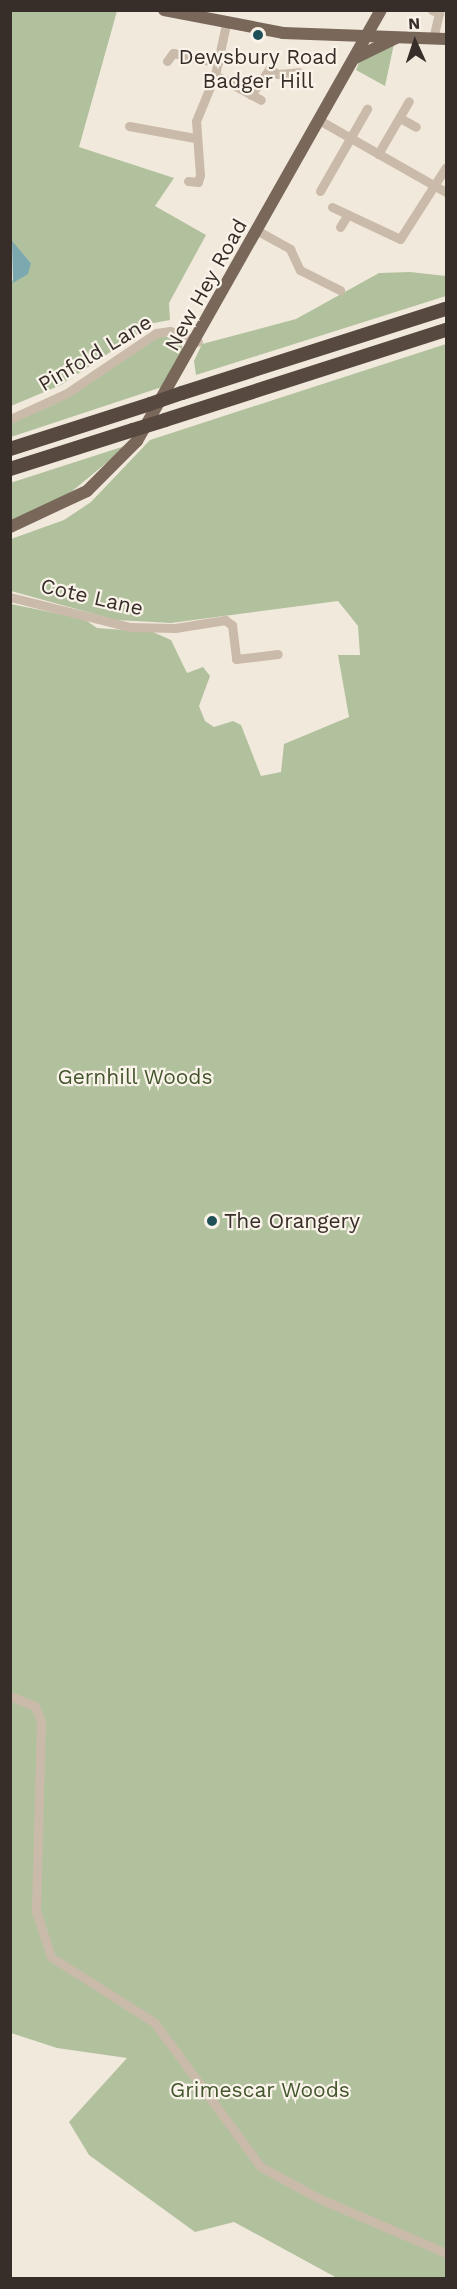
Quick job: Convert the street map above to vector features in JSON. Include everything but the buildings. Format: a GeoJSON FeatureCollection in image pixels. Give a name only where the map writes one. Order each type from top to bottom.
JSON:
{"type":"FeatureCollection","features":[{"type":"Feature","properties":{"kind":"highway"},"geometry":{"type":"LineString","coordinates":[[10,449],[447,309]]}},
{"type":"Feature","properties":{"kind":"highway"},"geometry":{"type":"LineString","coordinates":[[10,469],[447,330]]}},
{"type":"Feature","properties":{"kind":"main road"},"geometry":{"type":"LineString","coordinates":[[164,10],[226,24],[284,33],[447,39]]}},
{"type":"Feature","properties":{"kind":"main road","name":"New Hey Road"},"geometry":{"type":"LineString","coordinates":[[10,527],[67,504],[122,460],[198,342],[381,10]]}},
{"type":"Feature","properties":{"kind":"main road"},"geometry":{"type":"LineString","coordinates":[[354,59],[403,36]]}},
{"type":"Feature","properties":{"kind":"street"},"geometry":{"type":"LineString","coordinates":[[432,10],[439,13],[434,38]]}},
{"type":"Feature","properties":{"kind":"street"},"geometry":{"type":"LineString","coordinates":[[188,181],[198,182],[200,175],[195,138],[198,108],[215,75],[226,24]]}},
{"type":"Feature","properties":{"kind":"street"},"geometry":{"type":"LineString","coordinates":[[167,61],[173,53],[218,63]]}},
{"type":"Feature","properties":{"kind":"street"},"geometry":{"type":"LineString","coordinates":[[251,95],[269,69],[278,74],[299,72]]}},
{"type":"Feature","properties":{"kind":"street"},"geometry":{"type":"LineString","coordinates":[[215,75],[261,100]]}},
{"type":"Feature","properties":{"kind":"street"},"geometry":{"type":"LineString","coordinates":[[378,154],[409,101]]}},
{"type":"Feature","properties":{"kind":"street"},"geometry":{"type":"LineString","coordinates":[[320,191],[367,109]]}},
{"type":"Feature","properties":{"kind":"street"},"geometry":{"type":"LineString","coordinates":[[400,118],[416,127]]}},
{"type":"Feature","properties":{"kind":"street"},"geometry":{"type":"LineString","coordinates":[[319,120],[447,192]]}},
{"type":"Feature","properties":{"kind":"street"},"geometry":{"type":"LineString","coordinates":[[129,126],[195,138]]}},
{"type":"Feature","properties":{"kind":"street"},"geometry":{"type":"LineString","coordinates":[[332,207],[346,216],[400,239],[447,167]]}},
{"type":"Feature","properties":{"kind":"street"},"geometry":{"type":"LineString","coordinates":[[340,227],[346,216]]}},
{"type":"Feature","properties":{"kind":"street"},"geometry":{"type":"LineString","coordinates":[[258,231],[290,249],[300,270],[340,290]]}},
{"type":"Feature","properties":{"kind":"street","name":"Pinfold Lane"},"geometry":{"type":"LineString","coordinates":[[10,419],[67,393],[156,333],[176,332],[198,342]]}},
{"type":"Feature","properties":{"kind":"street","name":"Cote Lane"},"geometry":{"type":"LineString","coordinates":[[10,597],[129,627],[175,628],[225,620],[232,625],[237,658],[278,654]]}},
{"type":"Feature","properties":{"kind":"street"},"geometry":{"type":"LineString","coordinates":[[10,1696],[35,1706],[41,1721],[36,1911],[51,1957],[154,2022],[261,2167],[318,2198],[447,2253]]}},
{"type":"Feature","properties":{"kind":"green space"},"geometry":{"type":"Polygon","coordinates":[[[11,11],[117,11],[79,147],[174,178],[155,206],[206,235],[169,303],[170,320],[154,323],[61,385],[11,406],[11,282],[31,263],[11,241],[11,11]]]}},
{"type":"Feature","properties":{"kind":"green space"},"geometry":{"type":"Polygon","coordinates":[[[394,44],[385,86],[356,70],[360,60],[394,44]]]}},
{"type":"Feature","properties":{"kind":"green space"},"geometry":{"type":"Polygon","coordinates":[[[410,272],[446,276],[446,296],[196,375],[194,361],[202,344],[296,319],[379,273],[410,272]]]}},
{"type":"Feature","properties":{"kind":"green space"},"geometry":{"type":"Polygon","coordinates":[[[162,335],[180,340],[183,349],[162,387],[11,437],[10,423],[53,405],[162,335]]]}},
{"type":"Feature","properties":{"kind":"green space"},"geometry":{"type":"Polygon","coordinates":[[[446,344],[446,2278],[337,2278],[234,2222],[195,2232],[89,2155],[69,2122],[127,2058],[57,2048],[11,2033],[11,604],[84,619],[97,628],[153,632],[171,640],[187,673],[203,667],[210,676],[199,706],[205,721],[214,727],[233,721],[241,725],[261,776],[281,772],[284,744],[349,717],[338,655],[360,655],[358,626],[338,601],[171,623],[116,620],[11,591],[11,539],[64,520],[91,502],[150,440],[446,344]]]}},
{"type":"Feature","properties":{"kind":"green space"},"geometry":{"type":"Polygon","coordinates":[[[128,445],[65,497],[11,520],[10,483],[128,445]]]}},
{"type":"Feature","properties":{"kind":"water"},"geometry":{"type":"Polygon","coordinates":[[[12,241],[31,263],[28,274],[13,283],[12,241]]]}},
{"type":"Feature","properties":{"kind":"place","name":"Dewsbury Road Badger Hill"},"geometry":{"type":"Point","coordinates":[258,35]}},
{"type":"Feature","properties":{"kind":"place","name":"The Orangery"},"geometry":{"type":"Point","coordinates":[212,1221]}},
{"type":"Feature","properties":{"kind":"park label","name":"Gernhill Woods"},"geometry":{"type":"Point","coordinates":[135,1077]}},
{"type":"Feature","properties":{"kind":"park label","name":"Grimescar Woods"},"geometry":{"type":"Point","coordinates":[260,2090]}}]}
